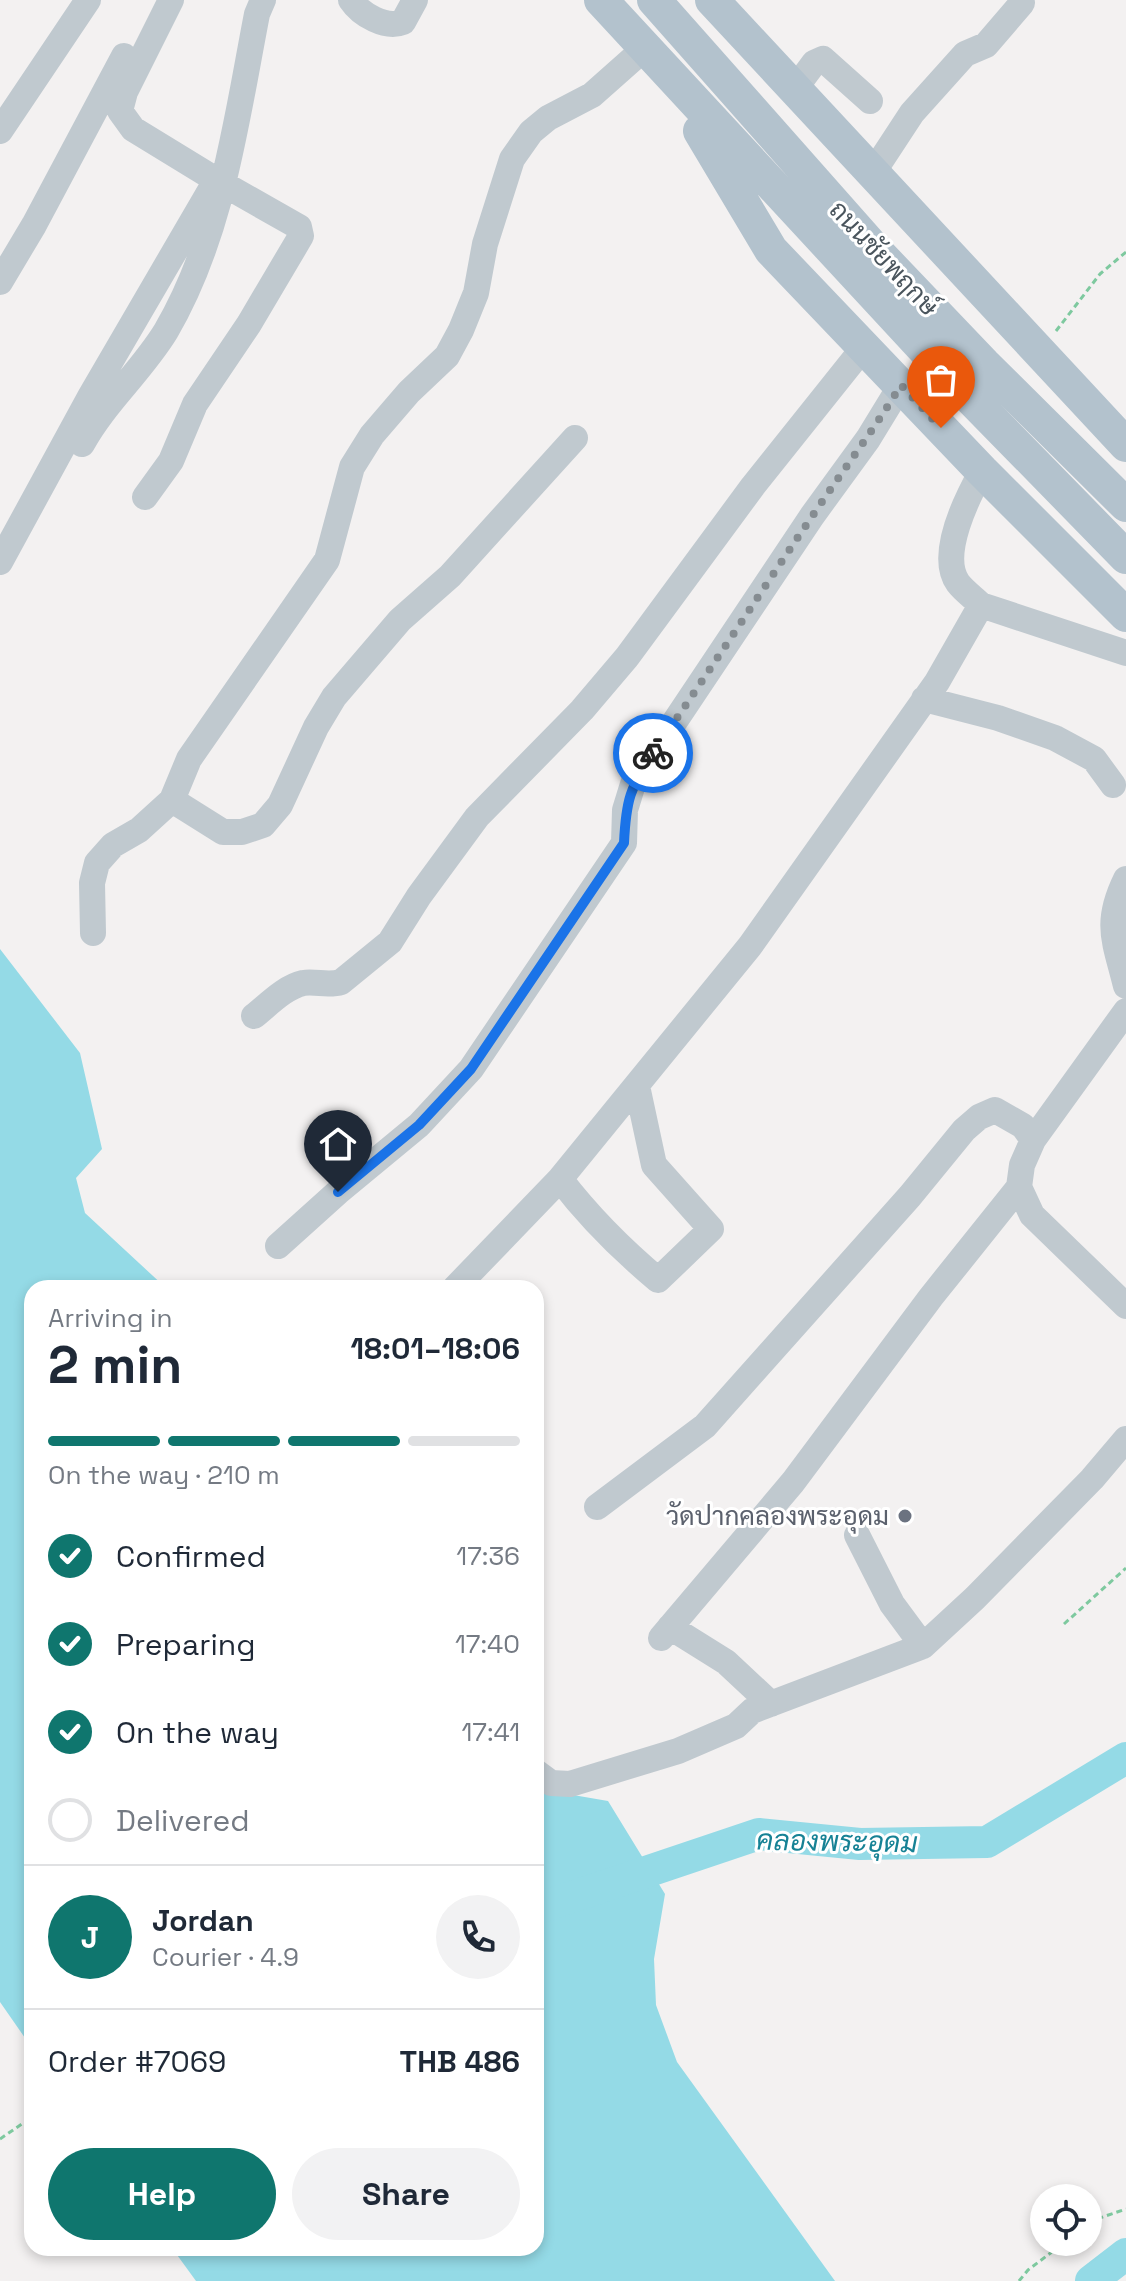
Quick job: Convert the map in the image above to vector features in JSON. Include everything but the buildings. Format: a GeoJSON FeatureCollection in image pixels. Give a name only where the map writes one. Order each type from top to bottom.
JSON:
{"type":"FeatureCollection","features":[{"type":"Feature","properties":{"kind":"main road","name":"ถนนชัยพฤกษ์"},"geometry":{"type":"LineString","coordinates":[[601,0],[948,375],[1126,557]]}},
{"type":"Feature","properties":{"kind":"main road","name":"ถนนชัยพฤกษ์"},"geometry":{"type":"LineString","coordinates":[[654,0],[878,253],[1126,505]]}},
{"type":"Feature","properties":{"kind":"main road","name":"ถนนชัยพฤกษ์"},"geometry":{"type":"LineString","coordinates":[[712,0],[1035,349],[1122,436]]}},
{"type":"Feature","properties":{"kind":"main road","name":"ถนนชัยพฤกษ์"},"geometry":{"type":"LineString","coordinates":[[688,97],[697,126],[771,250],[982,471],[1126,615]]}},
{"type":"Feature","properties":{"kind":"street"},"geometry":{"type":"LineString","coordinates":[[0,131],[88,0]]}},
{"type":"Feature","properties":{"kind":"street"},"geometry":{"type":"LineString","coordinates":[[0,282],[42,211],[153,0]]}},
{"type":"Feature","properties":{"kind":"street"},"geometry":{"type":"LineString","coordinates":[[145,497],[171,461],[195,404],[249,324],[301,236],[299,227],[133,129],[120,111],[125,92],[171,0]]}},
{"type":"Feature","properties":{"kind":"street"},"geometry":{"type":"LineString","coordinates":[[43,510],[90,429],[113,397],[149,358],[167,329],[206,244],[257,14],[263,0]]}},
{"type":"Feature","properties":{"kind":"street"},"geometry":{"type":"LineString","coordinates":[[351,0],[375,20],[393,25],[403,22],[415,0]]}},
{"type":"Feature","properties":{"kind":"street"},"geometry":{"type":"LineString","coordinates":[[872,174],[912,113],[965,54],[986,45],[1022,3]]}},
{"type":"Feature","properties":{"kind":"street"},"geometry":{"type":"LineString","coordinates":[[93,933],[92,883],[97,863],[113,845],[139,830],[172,800],[189,759],[327,560],[352,467],[372,435],[409,392],[447,356],[476,293],[485,244],[512,159],[531,132],[548,118],[592,95],[645,48]]}},
{"type":"Feature","properties":{"kind":"street"},"geometry":{"type":"LineString","coordinates":[[794,90],[814,63],[823,59],[870,101]]}},
{"type":"Feature","properties":{"kind":"street"},"geometry":{"type":"LineString","coordinates":[[0,562],[91,395],[211,189],[221,183]]}},
{"type":"Feature","properties":{"kind":"street"},"geometry":{"type":"LineString","coordinates":[[254,1016],[290,988],[304,983],[332,985],[341,982],[390,942],[419,896],[477,817],[582,710],[627,657],[753,486],[864,347]]}},
{"type":"Feature","properties":{"kind":"street"},"geometry":{"type":"LineString","coordinates":[[278,1246],[419,1125],[471,1069],[624,843],[625,810],[633,784],[812,516],[868,439],[901,385]]}},
{"type":"Feature","properties":{"kind":"street"},"geometry":{"type":"LineString","coordinates":[[172,800],[223,832],[242,832],[263,825],[280,805],[316,727],[334,697],[400,620],[450,576],[575,438]]}},
{"type":"Feature","properties":{"kind":"street"},"geometry":{"type":"LineString","coordinates":[[982,471],[966,498],[959,522],[952,562],[957,581],[981,605],[1126,653]]}},
{"type":"Feature","properties":{"kind":"street"},"geometry":{"type":"LineString","coordinates":[[463,1280],[560,1179],[750,946],[924,699],[981,605]]}},
{"type":"Feature","properties":{"kind":"street"},"geometry":{"type":"LineString","coordinates":[[924,699],[998,718],[1055,738],[1094,759],[1113,785]]}},
{"type":"Feature","properties":{"kind":"street"},"geometry":{"type":"LineString","coordinates":[[1126,879],[1111,930],[1126,986]]}},
{"type":"Feature","properties":{"kind":"street"},"geometry":{"type":"LineString","coordinates":[[771,1704],[726,1662],[666,1632],[793,1482],[931,1297],[1019,1187],[1022,1165],[1033,1140],[1126,1011]]}},
{"type":"Feature","properties":{"kind":"street"},"geometry":{"type":"LineString","coordinates":[[560,1179],[617,1246],[658,1280],[711,1229],[654,1165],[637,1086]]}},
{"type":"Feature","properties":{"kind":"street"},"geometry":{"type":"LineString","coordinates":[[597,1507],[705,1426],[910,1196],[964,1130],[979,1117],[995,1110],[1023,1126],[1033,1140]]}},
{"type":"Feature","properties":{"kind":"street"},"geometry":{"type":"LineString","coordinates":[[1019,1187],[1032,1215],[1126,1306]]}},
{"type":"Feature","properties":{"kind":"street"},"geometry":{"type":"LineString","coordinates":[[544,1778],[551,1783],[570,1784],[678,1751],[736,1726],[752,1711],[923,1646],[975,1598],[1092,1479],[1126,1439]]}},
{"type":"Feature","properties":{"kind":"street"},"geometry":{"type":"LineString","coordinates":[[857,1535],[892,1604],[923,1646]]}},
{"type":"Feature","properties":{"kind":"path"},"geometry":{"type":"LineString","coordinates":[[1035,349],[1054,334],[1100,274],[1126,252]]}},
{"type":"Feature","properties":{"kind":"path"},"geometry":{"type":"LineString","coordinates":[[1064,1624],[1126,1568]]}},
{"type":"Feature","properties":{"kind":"path"},"geometry":{"type":"LineString","coordinates":[[0,2139],[24,2122]]}},
{"type":"Feature","properties":{"kind":"path"},"geometry":{"type":"LineString","coordinates":[[1102,2217],[1126,2209]]}},
{"type":"Feature","properties":{"kind":"path"},"geometry":{"type":"LineString","coordinates":[[1019,2281],[1046,2256]]}},
{"type":"Feature","properties":{"kind":"water"},"geometry":{"type":"Polygon","coordinates":[[[0,949],[80,1053],[102,1149],[76,1178],[85,1213],[157,1280],[24,1280],[24,2036],[0,2002],[0,949]]]}},
{"type":"Feature","properties":{"kind":"water"},"geometry":{"type":"Polygon","coordinates":[[[544,1790],[608,1801],[665,1894],[654,1959],[656,2005],[677,2062],[835,2281],[196,2281],[178,2256],[544,2256],[544,1790]]]}},
{"type":"Feature","properties":{"kind":"waterway","name":"คลองพระอุดม"},"geometry":{"type":"LineString","coordinates":[[544,1906],[759,1834],[860,1844],[987,1842],[1126,1758]]}},
{"type":"Feature","properties":{"kind":"waterway"},"geometry":{"type":"LineString","coordinates":[[1091,2281],[1126,2254]]}},
{"type":"Feature","properties":{"kind":"way so far"},"geometry":{"type":"LineString","coordinates":[[653,753],[812,516],[868,439],[901,385],[941,428]]}},
{"type":"Feature","properties":{"kind":"place","name":"วัดปากคลองพระอุดม"},"geometry":{"type":"Point","coordinates":[905,1516]}},
{"type":"Feature","properties":{"kind":"route"},"geometry":{"type":"LineString","coordinates":[[338,1192],[419,1125],[471,1069],[571,917],[624,843],[625,810],[633,784],[653,753]]}}]}
